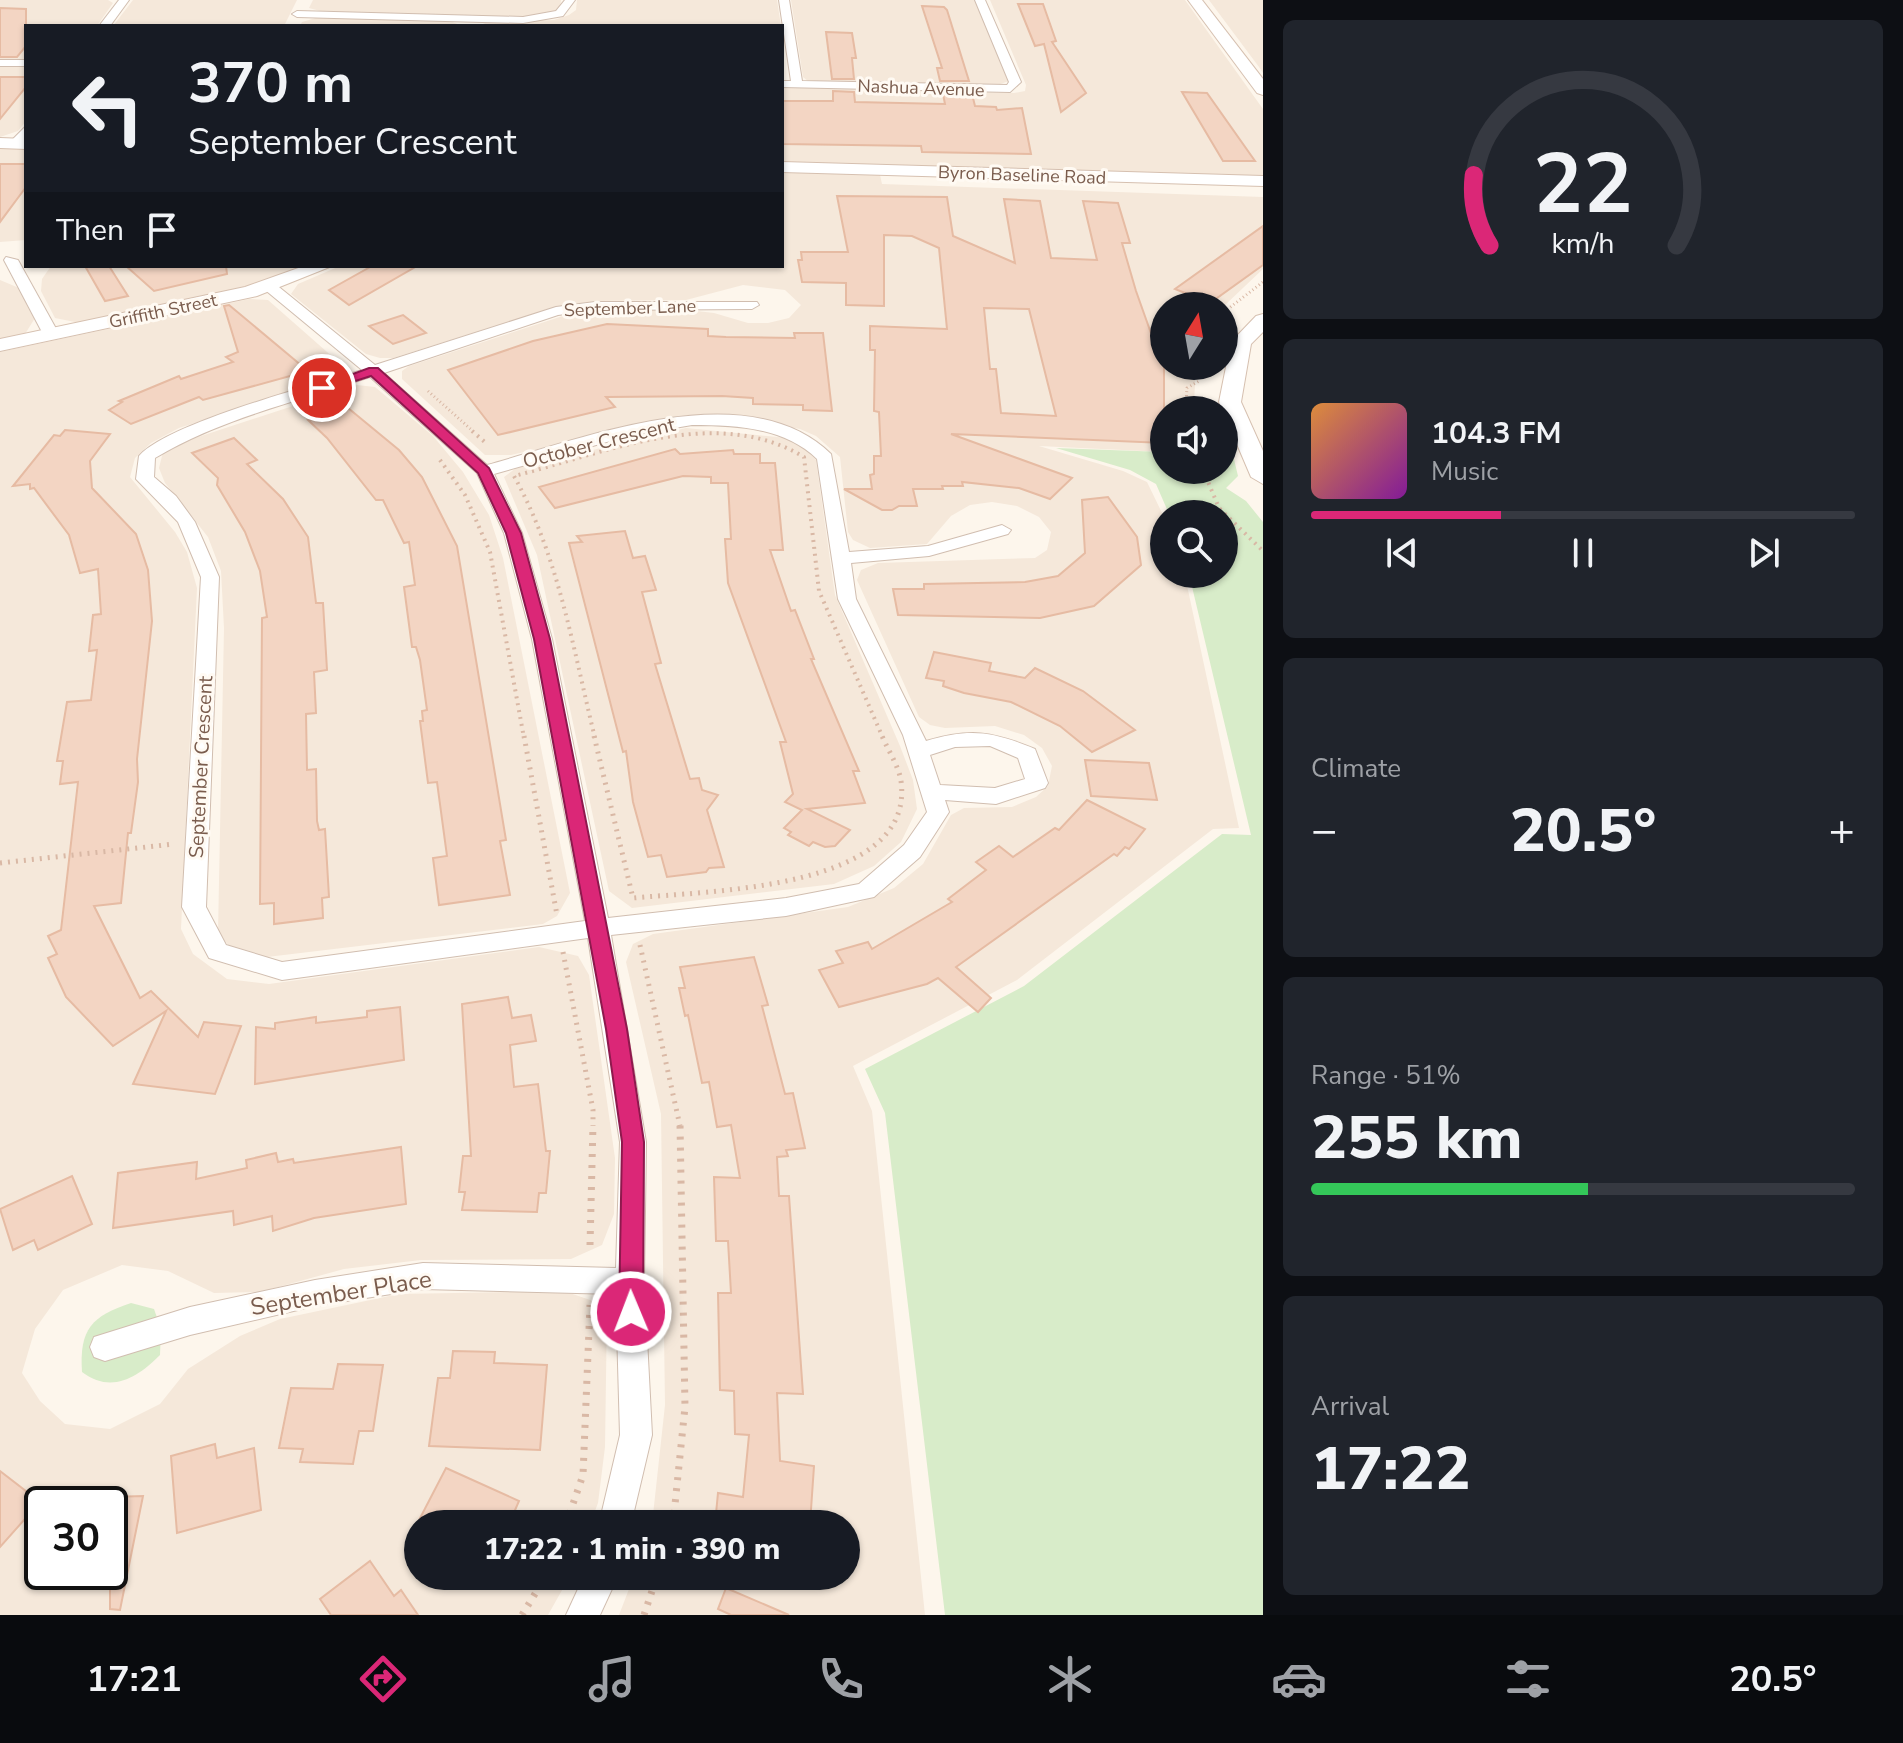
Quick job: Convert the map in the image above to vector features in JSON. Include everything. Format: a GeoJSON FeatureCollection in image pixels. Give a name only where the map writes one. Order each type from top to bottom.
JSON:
{"type":"FeatureCollection","features":[{"type":"Feature","properties":{"kind":"main road"},"geometry":{"type":"LineString","coordinates":[[1195,0],[1263,90]]}},
{"type":"Feature","properties":{"kind":"main road","name":"Byron Baseline Road"},"geometry":{"type":"LineString","coordinates":[[784,167],[1263,181]]}},
{"type":"Feature","properties":{"kind":"main road","name":"Griffith Street"},"geometry":{"type":"LineString","coordinates":[[0,345],[269,286],[317,268]]}},
{"type":"Feature","properties":{"kind":"main road"},"geometry":{"type":"LineString","coordinates":[[1263,320],[1241,342],[1230,402],[1263,477]]}},
{"type":"Feature","properties":{"kind":"street"},"geometry":{"type":"LineString","coordinates":[[106,24],[124,0]]}},
{"type":"Feature","properties":{"kind":"street"},"geometry":{"type":"LineString","coordinates":[[292,24],[304,0]]}},
{"type":"Feature","properties":{"kind":"street"},"geometry":{"type":"LineString","coordinates":[[297,14],[472,22],[543,18],[559,14],[570,0]]}},
{"type":"Feature","properties":{"kind":"street"},"geometry":{"type":"LineString","coordinates":[[784,0],[797,84]]}},
{"type":"Feature","properties":{"kind":"street","name":"Nashua Avenue"},"geometry":{"type":"LineString","coordinates":[[784,84],[1010,89],[1015,82],[980,0]]}},
{"type":"Feature","properties":{"kind":"street"},"geometry":{"type":"LineString","coordinates":[[0,63],[24,63]]}},
{"type":"Feature","properties":{"kind":"street"},"geometry":{"type":"LineString","coordinates":[[11,260],[51,334]]}},
{"type":"Feature","properties":{"kind":"street"},"geometry":{"type":"LineString","coordinates":[[269,286],[373,371],[484,471],[513,533],[542,639],[598,928],[633,1142],[630,1281],[636,1435],[618,1510]]}},
{"type":"Feature","properties":{"kind":"street","name":"September Lane"},"geometry":{"type":"LineString","coordinates":[[373,371],[556,311],[595,306],[752,305]]}},
{"type":"Feature","properties":{"kind":"street","name":"September Crescent"},"geometry":{"type":"LineString","coordinates":[[373,371],[218,422],[175,439],[147,456],[145,479],[171,498],[193,528],[210,577],[194,907],[218,952],[282,971],[598,928]]}},
{"type":"Feature","properties":{"kind":"street","name":"October Crescent"},"geometry":{"type":"LineString","coordinates":[[484,471],[676,422],[725,422],[784,431],[816,445],[825,458],[847,599],[918,751],[938,812],[912,851],[866,891],[786,907],[598,928]]}},
{"type":"Feature","properties":{"kind":"street"},"geometry":{"type":"LineString","coordinates":[[839,558],[929,551],[1002,530]]}},
{"type":"Feature","properties":{"kind":"street"},"geometry":{"type":"LineString","coordinates":[[918,751],[954,740],[993,739],[1027,754],[1037,783],[996,796],[932,792]]}},
{"type":"Feature","properties":{"kind":"street","name":"September Place"},"geometry":{"type":"LineString","coordinates":[[105,1347],[190,1321],[301,1296],[423,1276],[630,1281]]}},
{"type":"Feature","properties":{"kind":"street"},"geometry":{"type":"LineString","coordinates":[[583,1615],[595,1590]]}},
{"type":"Feature","properties":{"kind":"path"},"geometry":{"type":"LineString","coordinates":[[1238,301],[1263,282]]}},
{"type":"Feature","properties":{"kind":"path"},"geometry":{"type":"LineString","coordinates":[[1186,396],[1187,388],[1199,380]]}},
{"type":"Feature","properties":{"kind":"path"},"geometry":{"type":"LineString","coordinates":[[682,433],[715,433],[790,447],[804,457],[819,591],[901,780],[899,811],[886,837],[853,862],[813,876],[633,898],[551,556],[536,515],[514,476],[682,433]]}},
{"type":"Feature","properties":{"kind":"path"},"geometry":{"type":"LineString","coordinates":[[438,458],[465,495],[490,552],[557,916]]}},
{"type":"Feature","properties":{"kind":"path"},"geometry":{"type":"LineString","coordinates":[[1209,484],[1219,508],[1263,551]]}},
{"type":"Feature","properties":{"kind":"path"},"geometry":{"type":"LineString","coordinates":[[0,863],[179,843]]}},
{"type":"Feature","properties":{"kind":"path"},"geometry":{"type":"LineString","coordinates":[[640,945],[680,1117],[685,1407],[674,1510]]}},
{"type":"Feature","properties":{"kind":"path"},"geometry":{"type":"LineString","coordinates":[[563,951],[593,1110],[590,1245]]}},
{"type":"Feature","properties":{"kind":"path"},"geometry":{"type":"LineString","coordinates":[[571,1510],[583,1475],[590,1300]]}},
{"type":"Feature","properties":{"kind":"path"},"geometry":{"type":"LineString","coordinates":[[522,1615],[537,1590]]}},
{"type":"Feature","properties":{"kind":"path"},"geometry":{"type":"LineString","coordinates":[[644,1615],[652,1590]]}},
{"type":"Feature","properties":{"kind":"shaded area"},"geometry":{"type":"Polygon","coordinates":[[[0,0],[108,0],[113,3],[98,24],[24,24],[24,59],[0,59],[0,0]]]}},
{"type":"Feature","properties":{"kind":"shaded area"},"geometry":{"type":"Polygon","coordinates":[[[133,0],[297,0],[285,24],[115,24],[133,0]]]}},
{"type":"Feature","properties":{"kind":"shaded area"},"geometry":{"type":"Polygon","coordinates":[[[313,0],[561,0],[560,8],[554,12],[527,17],[324,12],[309,8],[313,0]]]}},
{"type":"Feature","properties":{"kind":"shaded area"},"geometry":{"type":"Polygon","coordinates":[[[577,0],[777,0],[781,24],[483,24],[554,20],[576,10],[577,0]]]}},
{"type":"Feature","properties":{"kind":"shaded area"},"geometry":{"type":"Polygon","coordinates":[[[791,0],[975,0],[1009,81],[992,87],[808,81],[803,77],[791,0]]]}},
{"type":"Feature","properties":{"kind":"shaded area"},"geometry":{"type":"Polygon","coordinates":[[[990,0],[1185,0],[1263,109],[1263,177],[784,163],[784,87],[1014,93],[1025,91],[1026,85],[990,0]]]}},
{"type":"Feature","properties":{"kind":"shaded area"},"geometry":{"type":"Polygon","coordinates":[[[1209,0],[1263,0],[1263,73],[1259,67],[1209,0]]]}},
{"type":"Feature","properties":{"kind":"shaded area"},"geometry":{"type":"Polygon","coordinates":[[[319,17],[450,21],[457,24],[301,24],[319,17]]]}},
{"type":"Feature","properties":{"kind":"shaded area"},"geometry":{"type":"Polygon","coordinates":[[[0,66],[24,67],[24,124],[18,131],[0,137],[0,66]]]}},
{"type":"Feature","properties":{"kind":"shaded area"},"geometry":{"type":"Polygon","coordinates":[[[0,148],[24,149],[24,240],[0,242],[0,148]]]}},
{"type":"Feature","properties":{"kind":"shaded area"},"geometry":{"type":"Polygon","coordinates":[[[784,172],[880,175],[882,184],[1263,197],[1263,269],[1238,293],[1150,292],[1150,380],[1195,380],[1194,396],[1150,396],[1150,451],[1039,446],[1123,471],[1147,482],[1156,500],[1150,500],[1150,588],[1187,588],[1239,828],[1213,829],[1017,980],[853,1066],[872,1111],[925,1615],[619,1615],[629,1590],[860,1590],[860,1510],[654,1510],[665,1405],[661,1114],[626,962],[633,944],[653,934],[848,907],[894,888],[923,864],[951,815],[964,808],[1012,807],[1036,797],[1048,786],[1052,766],[1042,748],[1024,735],[995,726],[945,728],[930,725],[919,717],[857,580],[861,570],[878,563],[1035,558],[1047,550],[1051,532],[1039,517],[1017,506],[992,502],[970,505],[951,516],[927,544],[870,548],[853,540],[848,532],[840,457],[816,436],[800,429],[717,415],[688,415],[511,455],[485,455],[402,379],[402,371],[409,366],[569,314],[607,310],[688,310],[714,313],[748,323],[768,323],[789,318],[801,305],[785,290],[743,285],[686,300],[597,301],[560,306],[393,358],[366,354],[291,294],[298,284],[335,268],[784,268],[784,172]]]}},
{"type":"Feature","properties":{"kind":"shaded area"},"geometry":{"type":"Polygon","coordinates":[[[50,268],[300,268],[247,286],[80,323],[55,318],[41,291],[42,279],[50,268]]]}},
{"type":"Feature","properties":{"kind":"shaded area"},"geometry":{"type":"Polygon","coordinates":[[[0,280],[19,288],[35,318],[25,334],[0,340],[0,280]]]}},
{"type":"Feature","properties":{"kind":"shaded area"},"geometry":{"type":"Polygon","coordinates":[[[249,299],[268,300],[343,366],[341,374],[179,428],[151,443],[135,458],[130,477],[175,532],[187,552],[197,588],[181,929],[193,954],[227,979],[269,984],[539,947],[578,956],[589,975],[615,1158],[614,1214],[602,1245],[571,1259],[421,1260],[344,1269],[260,1292],[214,1293],[168,1271],[122,1265],[63,1290],[35,1329],[22,1373],[40,1401],[65,1424],[110,1429],[160,1404],[188,1369],[240,1336],[280,1319],[399,1294],[564,1291],[607,1310],[605,1447],[598,1503],[595,1510],[404,1510],[404,1590],[562,1590],[548,1615],[0,1615],[0,352],[249,299]]]}},
{"type":"Feature","properties":{"kind":"shaded area"},"geometry":{"type":"Polygon","coordinates":[[[357,385],[375,387],[433,436],[463,472],[489,515],[503,558],[570,893],[557,916],[543,924],[267,957],[231,948],[218,933],[224,628],[221,571],[208,537],[165,483],[159,468],[163,452],[186,441],[357,385]]]}},
{"type":"Feature","properties":{"kind":"shaded area"},"geometry":{"type":"Polygon","coordinates":[[[686,428],[787,438],[803,446],[816,460],[835,595],[900,746],[913,780],[917,809],[901,842],[874,866],[834,884],[632,908],[609,891],[537,555],[504,477],[516,468],[686,428]]]}},
{"type":"Feature","properties":{"kind":"green space"},"geometry":{"type":"Polygon","coordinates":[[[1056,448],[1150,451],[1150,481],[1130,470],[1056,448]]]}},
{"type":"Feature","properties":{"kind":"green space"},"geometry":{"type":"Polygon","coordinates":[[[1156,484],[1230,484],[1226,488],[1246,501],[1263,522],[1263,1615],[945,1615],[885,1113],[865,1069],[1024,986],[1222,834],[1251,835],[1192,588],[1238,588],[1238,500],[1163,500],[1156,484]]]}},
{"type":"Feature","properties":{"kind":"green space"},"geometry":{"type":"Polygon","coordinates":[[[131,1303],[154,1309],[161,1329],[160,1355],[123,1380],[103,1382],[93,1379],[82,1372],[86,1335],[106,1313],[131,1303]]]}},
{"type":"Feature","properties":{"kind":"building"},"geometry":{"type":"Polygon","coordinates":[[[1018,4],[1043,4],[1056,41],[1052,42],[1086,93],[1061,112],[1044,44],[1035,46],[1018,4]]]}},
{"type":"Feature","properties":{"kind":"building"},"geometry":{"type":"Polygon","coordinates":[[[922,6],[944,7],[947,10],[969,81],[940,81],[937,68],[942,68],[922,6]]]}},
{"type":"Feature","properties":{"kind":"building"},"geometry":{"type":"Polygon","coordinates":[[[0,8],[26,9],[24,48],[17,57],[0,57],[0,8]]]}},
{"type":"Feature","properties":{"kind":"building"},"geometry":{"type":"Polygon","coordinates":[[[826,32],[852,33],[856,58],[852,58],[854,79],[832,79],[826,32]]]}},
{"type":"Feature","properties":{"kind":"building"},"geometry":{"type":"Polygon","coordinates":[[[0,77],[24,77],[24,89],[0,119],[0,77]]]}},
{"type":"Feature","properties":{"kind":"building"},"geometry":{"type":"Polygon","coordinates":[[[833,91],[854,92],[855,102],[945,104],[943,94],[972,94],[975,106],[996,107],[997,110],[1022,108],[1031,154],[922,152],[921,146],[784,144],[784,101],[833,101],[833,91]]]}},
{"type":"Feature","properties":{"kind":"building"},"geometry":{"type":"Polygon","coordinates":[[[1182,92],[1207,93],[1255,161],[1223,161],[1182,92]]]}},
{"type":"Feature","properties":{"kind":"building"},"geometry":{"type":"Polygon","coordinates":[[[0,164],[24,164],[24,190],[0,222],[0,164]]]}},
{"type":"Feature","properties":{"kind":"building"},"geometry":{"type":"Polygon","coordinates":[[[837,196],[947,197],[953,236],[1015,263],[1004,199],[1040,201],[1051,258],[1097,260],[1083,201],[1118,203],[1130,243],[1122,243],[1150,330],[1150,380],[1164,380],[1164,396],[1150,396],[1150,442],[951,434],[1072,478],[1050,499],[1019,488],[962,482],[963,486],[942,486],[943,489],[913,489],[917,506],[882,510],[844,489],[872,489],[870,475],[874,474],[874,456],[881,456],[879,412],[874,411],[875,350],[870,350],[870,326],[947,329],[939,248],[912,236],[884,235],[884,306],[846,305],[846,283],[802,282],[798,260],[802,260],[801,252],[848,252],[837,196]],[[984,308],[990,369],[996,369],[1001,413],[1056,416],[1029,309],[984,308]]]}},
{"type":"Feature","properties":{"kind":"building"},"geometry":{"type":"Polygon","coordinates":[[[1263,226],[1263,265],[1225,292],[1182,292],[1175,289],[1263,226]]]}},
{"type":"Feature","properties":{"kind":"building"},"geometry":{"type":"Polygon","coordinates":[[[86,268],[110,268],[128,296],[105,301],[86,268]]]}},
{"type":"Feature","properties":{"kind":"building"},"geometry":{"type":"Polygon","coordinates":[[[128,268],[226,268],[227,274],[154,291],[128,268]]]}},
{"type":"Feature","properties":{"kind":"building"},"geometry":{"type":"Polygon","coordinates":[[[368,268],[414,268],[349,305],[329,290],[368,268]]]}},
{"type":"Feature","properties":{"kind":"building"},"geometry":{"type":"Polygon","coordinates":[[[229,305],[308,371],[203,400],[199,397],[131,424],[109,410],[122,402],[119,401],[179,376],[181,379],[233,362],[226,357],[238,352],[224,306],[229,305]]]}},
{"type":"Feature","properties":{"kind":"building"},"geometry":{"type":"Polygon","coordinates":[[[403,315],[426,333],[393,344],[369,326],[403,315]]]}},
{"type":"Feature","properties":{"kind":"building"},"geometry":{"type":"Polygon","coordinates":[[[607,324],[708,329],[708,336],[726,337],[795,338],[794,333],[823,333],[832,411],[803,410],[803,405],[753,404],[753,398],[722,396],[606,397],[615,407],[498,435],[448,370],[533,341],[607,324]]]}},
{"type":"Feature","properties":{"kind":"building"},"geometry":{"type":"Polygon","coordinates":[[[342,403],[399,450],[422,477],[457,546],[506,840],[500,841],[510,895],[439,905],[433,858],[447,856],[437,782],[428,783],[420,721],[423,721],[422,711],[427,710],[420,660],[416,647],[412,647],[404,587],[415,585],[409,542],[404,543],[383,500],[376,500],[327,438],[308,420],[312,419],[307,415],[342,403]]]}},
{"type":"Feature","properties":{"kind":"building"},"geometry":{"type":"Polygon","coordinates":[[[65,430],[110,434],[90,461],[92,488],[136,534],[148,570],[152,621],[137,759],[138,782],[131,833],[128,833],[121,903],[94,906],[140,998],[151,991],[198,1037],[204,1022],[241,1026],[215,1094],[133,1084],[166,1011],[113,1046],[66,997],[48,958],[57,954],[48,936],[61,930],[78,782],[60,784],[63,761],[57,761],[67,702],[91,700],[97,650],[89,651],[93,615],[101,614],[98,569],[80,573],[69,535],[34,488],[30,489],[30,484],[13,486],[54,435],[60,436],[65,430]]]}},
{"type":"Feature","properties":{"kind":"building"},"geometry":{"type":"Polygon","coordinates":[[[234,438],[257,460],[247,464],[283,499],[308,537],[316,603],[323,603],[327,670],[314,672],[316,713],[306,714],[307,770],[316,769],[317,821],[319,830],[325,829],[329,897],[322,898],[323,918],[274,924],[274,903],[260,904],[262,618],[267,617],[260,571],[245,532],[217,485],[218,478],[192,453],[234,438]]]}},
{"type":"Feature","properties":{"kind":"building"},"geometry":{"type":"Polygon","coordinates":[[[675,449],[680,454],[733,450],[734,454],[760,454],[760,463],[775,463],[783,550],[770,550],[791,611],[795,610],[814,659],[811,659],[859,771],[853,771],[865,803],[807,809],[850,830],[835,846],[825,847],[813,842],[809,846],[788,835],[791,832],[784,828],[802,810],[785,802],[793,794],[780,742],[786,742],[728,583],[725,539],[731,539],[728,483],[711,483],[711,477],[683,476],[555,508],[539,487],[675,449]]]}},
{"type":"Feature","properties":{"kind":"building"},"geometry":{"type":"Polygon","coordinates":[[[1108,497],[1137,537],[1141,565],[1094,606],[1040,618],[898,615],[893,589],[924,589],[924,584],[1025,582],[1058,576],[1085,553],[1082,500],[1108,497]]]}},
{"type":"Feature","properties":{"kind":"building"},"geometry":{"type":"Polygon","coordinates":[[[625,531],[633,558],[645,556],[656,590],[642,592],[661,663],[655,664],[690,779],[699,778],[702,790],[718,795],[707,810],[724,867],[709,868],[706,872],[667,877],[661,855],[648,857],[633,802],[626,751],[623,752],[569,543],[582,542],[577,536],[625,531]]]}},
{"type":"Feature","properties":{"kind":"building"},"geometry":{"type":"Polygon","coordinates":[[[934,652],[991,663],[989,671],[1025,678],[1035,668],[1083,691],[1135,730],[1092,752],[1060,726],[1011,702],[964,693],[943,686],[944,681],[926,678],[934,652]]]}},
{"type":"Feature","properties":{"kind":"building"},"geometry":{"type":"Polygon","coordinates":[[[1085,760],[1149,763],[1157,800],[1091,796],[1085,760]]]}},
{"type":"Feature","properties":{"kind":"building"},"geometry":{"type":"Polygon","coordinates":[[[1087,800],[1145,829],[1129,849],[1125,847],[1117,856],[1114,854],[956,967],[991,998],[978,1012],[938,978],[927,984],[839,1007],[819,970],[843,963],[836,951],[868,942],[872,949],[952,902],[948,899],[986,870],[976,862],[999,846],[1013,857],[1055,828],[1059,830],[1087,800]]]}},
{"type":"Feature","properties":{"kind":"building"},"geometry":{"type":"Polygon","coordinates":[[[754,957],[768,1005],[762,1006],[785,1094],[793,1093],[805,1148],[786,1150],[788,1156],[777,1157],[779,1196],[789,1196],[803,1394],[777,1393],[780,1461],[814,1466],[811,1510],[716,1510],[718,1493],[743,1497],[749,1435],[735,1434],[734,1391],[720,1390],[718,1293],[731,1293],[728,1241],[716,1241],[714,1177],[740,1178],[731,1125],[717,1127],[709,1082],[702,1083],[679,988],[685,988],[680,967],[754,957]]]}},
{"type":"Feature","properties":{"kind":"building"},"geometry":{"type":"Polygon","coordinates":[[[508,997],[512,1018],[531,1015],[536,1041],[510,1045],[514,1087],[538,1084],[546,1151],[550,1151],[546,1193],[539,1193],[537,1212],[462,1210],[465,1192],[459,1192],[463,1156],[471,1156],[462,1004],[508,997]]]}},
{"type":"Feature","properties":{"kind":"building"},"geometry":{"type":"Polygon","coordinates":[[[400,1007],[404,1060],[255,1084],[256,1027],[275,1029],[275,1023],[316,1017],[316,1023],[367,1017],[367,1011],[400,1007]]]}},
{"type":"Feature","properties":{"kind":"building"},"geometry":{"type":"Polygon","coordinates":[[[401,1147],[406,1204],[314,1218],[273,1231],[272,1216],[234,1225],[233,1211],[113,1228],[118,1173],[197,1162],[196,1179],[247,1168],[246,1160],[276,1153],[278,1162],[293,1159],[294,1163],[401,1147]]]}},
{"type":"Feature","properties":{"kind":"building"},"geometry":{"type":"Polygon","coordinates":[[[72,1176],[92,1224],[38,1250],[34,1240],[13,1250],[0,1209],[72,1176]]]}},
{"type":"Feature","properties":{"kind":"building"},"geometry":{"type":"Polygon","coordinates":[[[453,1351],[495,1352],[494,1363],[547,1365],[540,1450],[429,1446],[438,1378],[450,1378],[453,1351]]]}},
{"type":"Feature","properties":{"kind":"building"},"geometry":{"type":"Polygon","coordinates":[[[338,1364],[383,1365],[373,1431],[359,1431],[353,1464],[300,1462],[303,1449],[279,1448],[291,1388],[333,1389],[338,1364]]]}},
{"type":"Feature","properties":{"kind":"building"},"geometry":{"type":"Polygon","coordinates":[[[215,1444],[217,1458],[254,1448],[261,1510],[177,1533],[171,1456],[215,1444]]]}},
{"type":"Feature","properties":{"kind":"building"},"geometry":{"type":"Polygon","coordinates":[[[446,1468],[519,1501],[515,1510],[424,1510],[446,1468]]]}},
{"type":"Feature","properties":{"kind":"building"},"geometry":{"type":"Polygon","coordinates":[[[0,1471],[24,1490],[24,1520],[0,1547],[0,1471]]]}},
{"type":"Feature","properties":{"kind":"building"},"geometry":{"type":"Polygon","coordinates":[[[128,1496],[143,1496],[128,1570],[128,1496]]]}},
{"type":"Feature","properties":{"kind":"building"},"geometry":{"type":"Polygon","coordinates":[[[370,1561],[394,1596],[401,1590],[418,1615],[331,1615],[320,1599],[370,1561]]]}},
{"type":"Feature","properties":{"kind":"building"},"geometry":{"type":"Polygon","coordinates":[[[110,1590],[124,1590],[120,1610],[110,1609],[110,1590]]]}},
{"type":"Feature","properties":{"kind":"building"},"geometry":{"type":"Polygon","coordinates":[[[725,1590],[731,1590],[789,1615],[731,1615],[718,1609],[725,1590]]]}},
{"type":"Feature","properties":{"kind":"route"},"geometry":{"type":"LineString","coordinates":[[322,388],[373,371],[484,471],[513,533],[542,639],[616,1029],[633,1142],[631,1312]]}}]}
